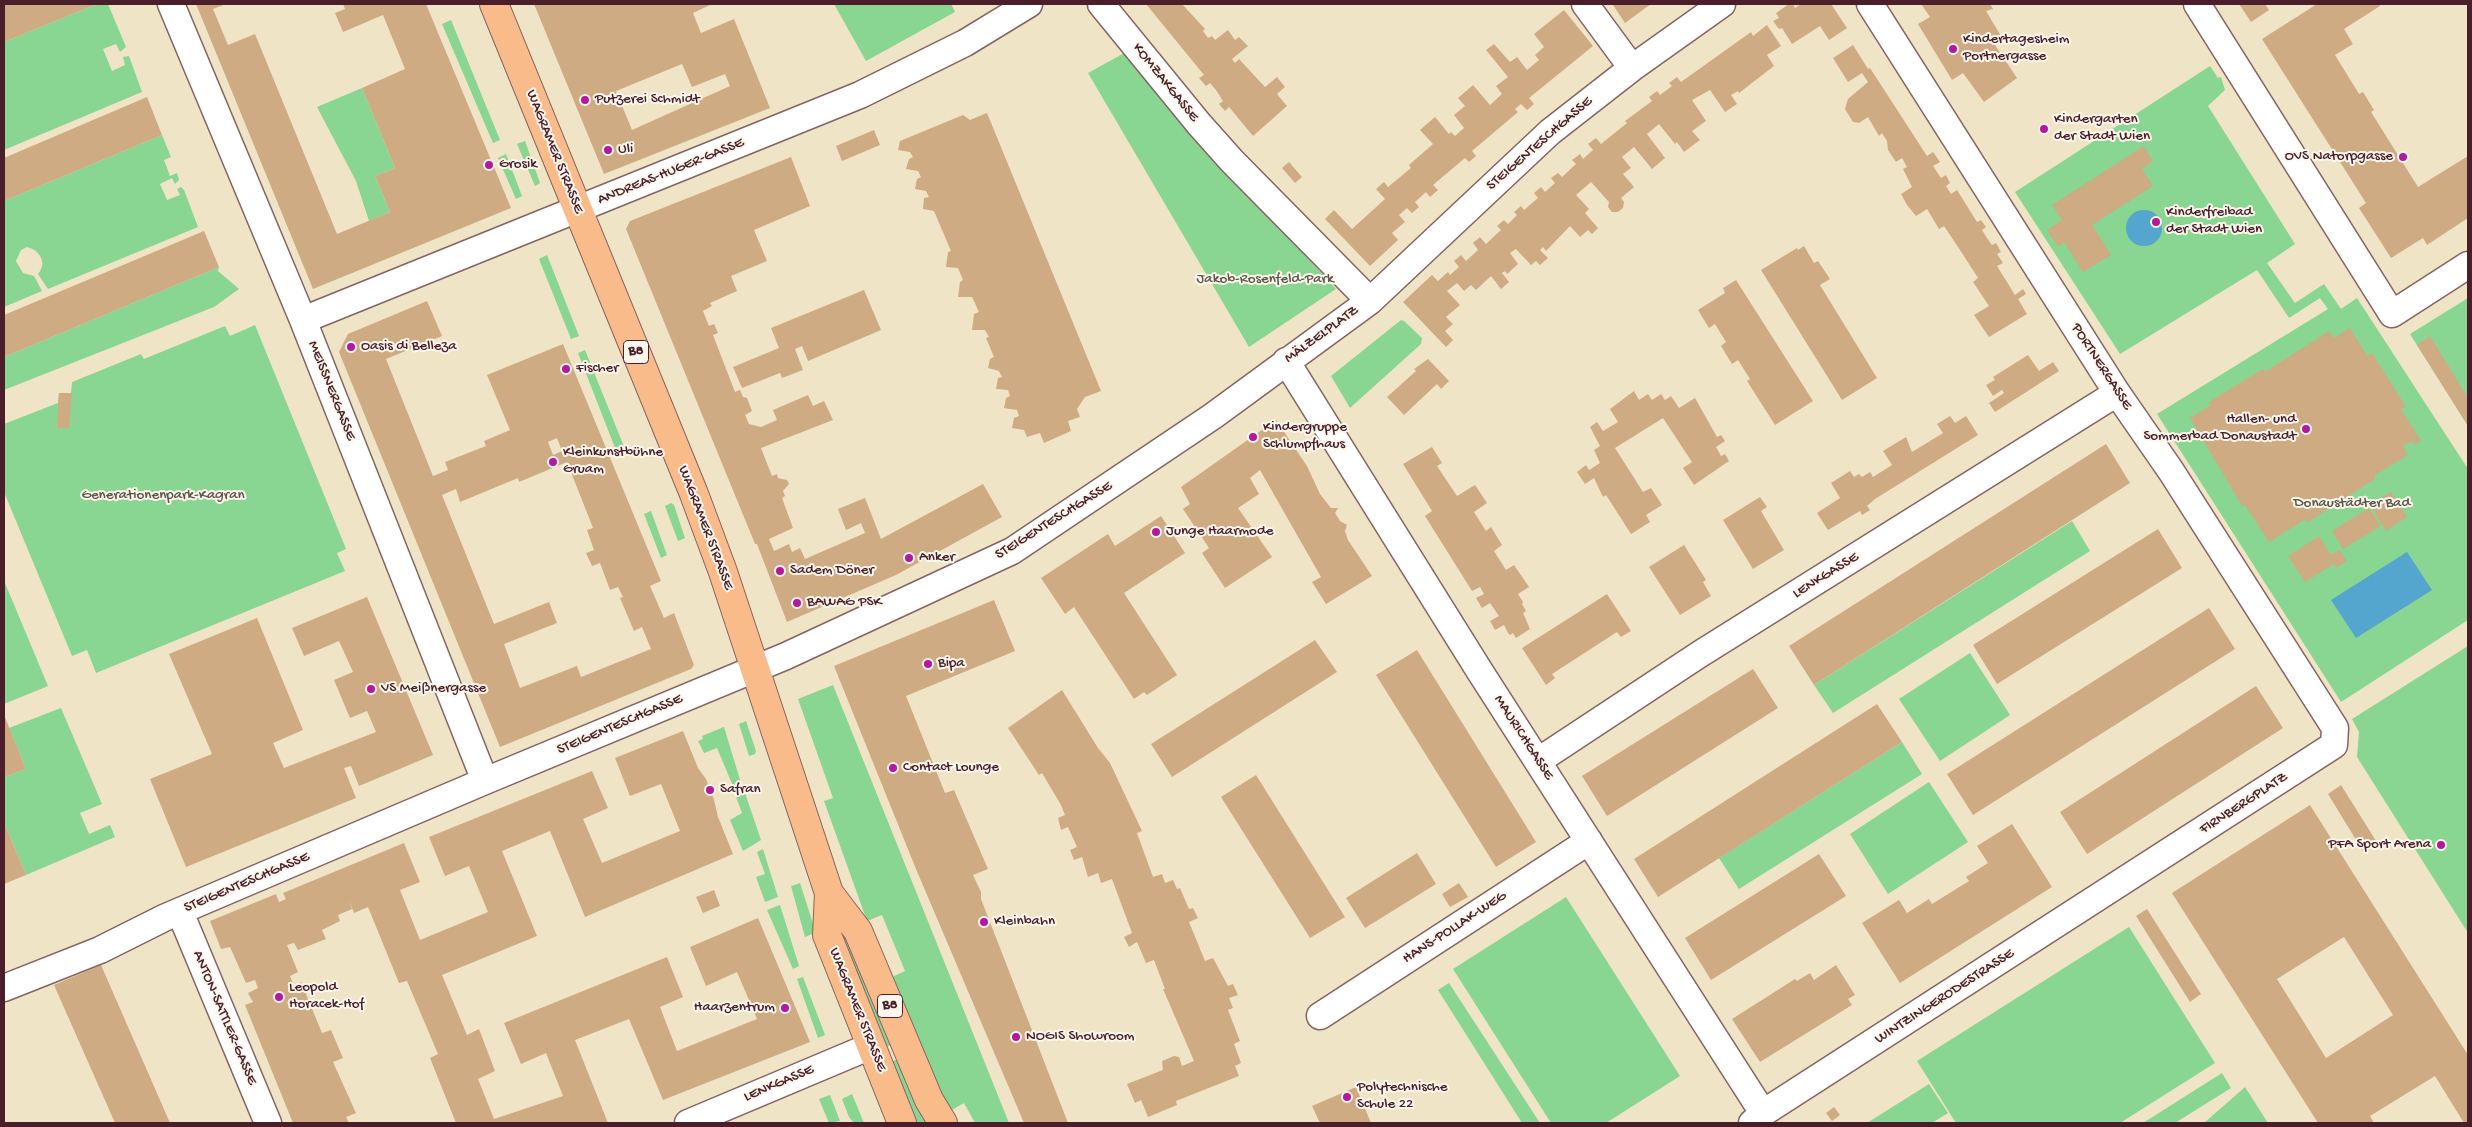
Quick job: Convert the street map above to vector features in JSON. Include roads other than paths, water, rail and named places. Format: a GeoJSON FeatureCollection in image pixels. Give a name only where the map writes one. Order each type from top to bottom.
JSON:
{"type":"FeatureCollection","features":[{"type":"Feature","properties":{"kind":"main road","name":"WAGRAMER STRASSE"},"geometry":{"type":"LineString","coordinates":[[494,4],[694,494],[723,572],[829,893],[858,931],[929,1100],[943,1123]]}},
{"type":"Feature","properties":{"kind":"main road","name":"WAGRAMER STRASSE"},"geometry":{"type":"LineString","coordinates":[[829,893],[827,936],[902,1123]]}},
{"type":"Feature","properties":{"kind":"street","name":"MEISSNERGASSE"},"geometry":{"type":"LineString","coordinates":[[171,4],[303,320],[485,781]]}},
{"type":"Feature","properties":{"kind":"street","name":"ANDREAS-HUGER-GASSE"},"geometry":{"type":"LineString","coordinates":[[303,320],[860,95],[965,42],[1029,4]]}},
{"type":"Feature","properties":{"kind":"street","name":"KOMZAKGASSE"},"geometry":{"type":"LineString","coordinates":[[1101,4],[1199,124],[1232,160]]}},
{"type":"Feature","properties":{"kind":"street"},"geometry":{"type":"LineString","coordinates":[[1585,4],[1632,68]]}},
{"type":"Feature","properties":{"kind":"street","name":"STEIGENTESCHGASSE"},"geometry":{"type":"LineString","coordinates":[[1370,301],[1550,132],[1632,68],[1722,4]]}},
{"type":"Feature","properties":{"kind":"street","name":"PORTNERGASSE"},"geometry":{"type":"LineString","coordinates":[[1870,4],[2116,393],[2171,471],[2335,728]]}},
{"type":"Feature","properties":{"kind":"street"},"geometry":{"type":"LineString","coordinates":[[2197,4],[2392,314],[2468,265]]}},
{"type":"Feature","properties":{"kind":"street","name":"MÄLZELPLATZ"},"geometry":{"type":"LineString","coordinates":[[1213,416],[1370,301],[1232,160]]}},
{"type":"Feature","properties":{"kind":"street","name":"MAURICHGASSE"},"geometry":{"type":"LineString","coordinates":[[1286,361],[1333,440],[1589,841],[1758,1118]]}},
{"type":"Feature","properties":{"kind":"street","name":"LENKGASSE"},"geometry":{"type":"LineString","coordinates":[[1538,761],[1700,654],[2116,393]]}},
{"type":"Feature","properties":{"kind":"street","name":"STEIGENTESCHGASSE"},"geometry":{"type":"LineString","coordinates":[[4,988],[100,950],[180,912],[485,781],[755,669],[1012,551],[1213,416]]}},
{"type":"Feature","properties":{"kind":"street","name":"FIRNBERGPLATZ"},"geometry":{"type":"LineString","coordinates":[[2138,871],[2334,745],[2335,728]]}},
{"type":"Feature","properties":{"kind":"street","name":"HANS-POLLAK-WEG"},"geometry":{"type":"LineString","coordinates":[[1320,1016],[1589,841]]}},
{"type":"Feature","properties":{"kind":"street","name":"WINTZINGERODESTRASSE"},"geometry":{"type":"LineString","coordinates":[[1758,1118],[2138,871]]}},
{"type":"Feature","properties":{"kind":"street","name":"ANTON-SATTLER-GASSE"},"geometry":{"type":"LineString","coordinates":[[180,912],[268,1123]]}},
{"type":"Feature","properties":{"kind":"street","name":"LENKGASSE"},"geometry":{"type":"LineString","coordinates":[[688,1123],[871,1046]]}},
{"type":"Feature","properties":{"kind":"water"},"geometry":{"type":"Polygon","coordinates":[[[2144,210],[2151,211],[2157,215],[2161,221],[2161,235],[2157,241],[2151,245],[2144,246],[2137,245],[2131,241],[2127,235],[2126,228],[2127,221],[2131,215],[2137,211],[2144,210]]]}},
{"type":"Feature","properties":{"kind":"water"},"geometry":{"type":"Polygon","coordinates":[[[2407,552],[2432,590],[2356,638],[2331,600],[2407,552]]]}},
{"type":"Feature","properties":{"kind":"place","name":"Kindertagesheim Portnergasse"},"geometry":{"type":"Point","coordinates":[1953,49]}},
{"type":"Feature","properties":{"kind":"place","name":"Putzerei Schmidt"},"geometry":{"type":"Point","coordinates":[585,100]}},
{"type":"Feature","properties":{"kind":"place","name":"Kindergarten der Stadt Wien"},"geometry":{"type":"Point","coordinates":[2044,129]}},
{"type":"Feature","properties":{"kind":"place","name":"Uli"},"geometry":{"type":"Point","coordinates":[608,150]}},
{"type":"Feature","properties":{"kind":"place","name":"OVS Natorpgasse"},"geometry":{"type":"Point","coordinates":[2403,157]}},
{"type":"Feature","properties":{"kind":"place","name":"Grosik"},"geometry":{"type":"Point","coordinates":[489,165]}},
{"type":"Feature","properties":{"kind":"place","name":"Kinderfreibad der Stadt Wien"},"geometry":{"type":"Point","coordinates":[2156,222]}},
{"type":"Feature","properties":{"kind":"place","name":"Oasis di Belleza"},"geometry":{"type":"Point","coordinates":[351,347]}},
{"type":"Feature","properties":{"kind":"place","name":"Fischer"},"geometry":{"type":"Point","coordinates":[566,369]}},
{"type":"Feature","properties":{"kind":"place","name":"Hallen- und Sommerbad Donaustadt"},"geometry":{"type":"Point","coordinates":[2306,429]}},
{"type":"Feature","properties":{"kind":"place","name":"Kindergruppe Schlumpfhaus"},"geometry":{"type":"Point","coordinates":[1253,437]}},
{"type":"Feature","properties":{"kind":"place","name":"Kleinkunstbühne Gruam"},"geometry":{"type":"Point","coordinates":[553,462]}},
{"type":"Feature","properties":{"kind":"place","name":"Junge Haarmode"},"geometry":{"type":"Point","coordinates":[1156,532]}},
{"type":"Feature","properties":{"kind":"place","name":"Anker"},"geometry":{"type":"Point","coordinates":[909,558]}},
{"type":"Feature","properties":{"kind":"place","name":"Sadem Döner"},"geometry":{"type":"Point","coordinates":[780,571]}},
{"type":"Feature","properties":{"kind":"place","name":"BAWAG PSK"},"geometry":{"type":"Point","coordinates":[797,603]}},
{"type":"Feature","properties":{"kind":"place","name":"Bipa"},"geometry":{"type":"Point","coordinates":[928,664]}},
{"type":"Feature","properties":{"kind":"place","name":"VS Meißnergasse"},"geometry":{"type":"Point","coordinates":[371,689]}},
{"type":"Feature","properties":{"kind":"place","name":"Contact Lounge"},"geometry":{"type":"Point","coordinates":[893,768]}},
{"type":"Feature","properties":{"kind":"place","name":"Safran"},"geometry":{"type":"Point","coordinates":[710,790]}},
{"type":"Feature","properties":{"kind":"place","name":"PFA Sport Arena"},"geometry":{"type":"Point","coordinates":[2441,845]}},
{"type":"Feature","properties":{"kind":"place","name":"Kleinbahn"},"geometry":{"type":"Point","coordinates":[984,922]}},
{"type":"Feature","properties":{"kind":"place","name":"Leopold Horacek-Hof"},"geometry":{"type":"Point","coordinates":[279,997]}},
{"type":"Feature","properties":{"kind":"place","name":"Haarzentrum"},"geometry":{"type":"Point","coordinates":[785,1008]}},
{"type":"Feature","properties":{"kind":"place","name":"NOGIS Showroom"},"geometry":{"type":"Point","coordinates":[1016,1037]}},
{"type":"Feature","properties":{"kind":"place","name":"Polytechnische Schule 22"},"geometry":{"type":"Point","coordinates":[1347,1097]}},
{"type":"Feature","properties":{"kind":"park label","name":"Jakob-Rosenfeld-Park"},"geometry":{"type":"Point","coordinates":[1265,280]}},
{"type":"Feature","properties":{"kind":"park label","name":"Generationenpark-Kagran"},"geometry":{"type":"Point","coordinates":[163,496]}},
{"type":"Feature","properties":{"kind":"park label","name":"Donaustädter Bad"},"geometry":{"type":"Point","coordinates":[2352,504]}}]}
